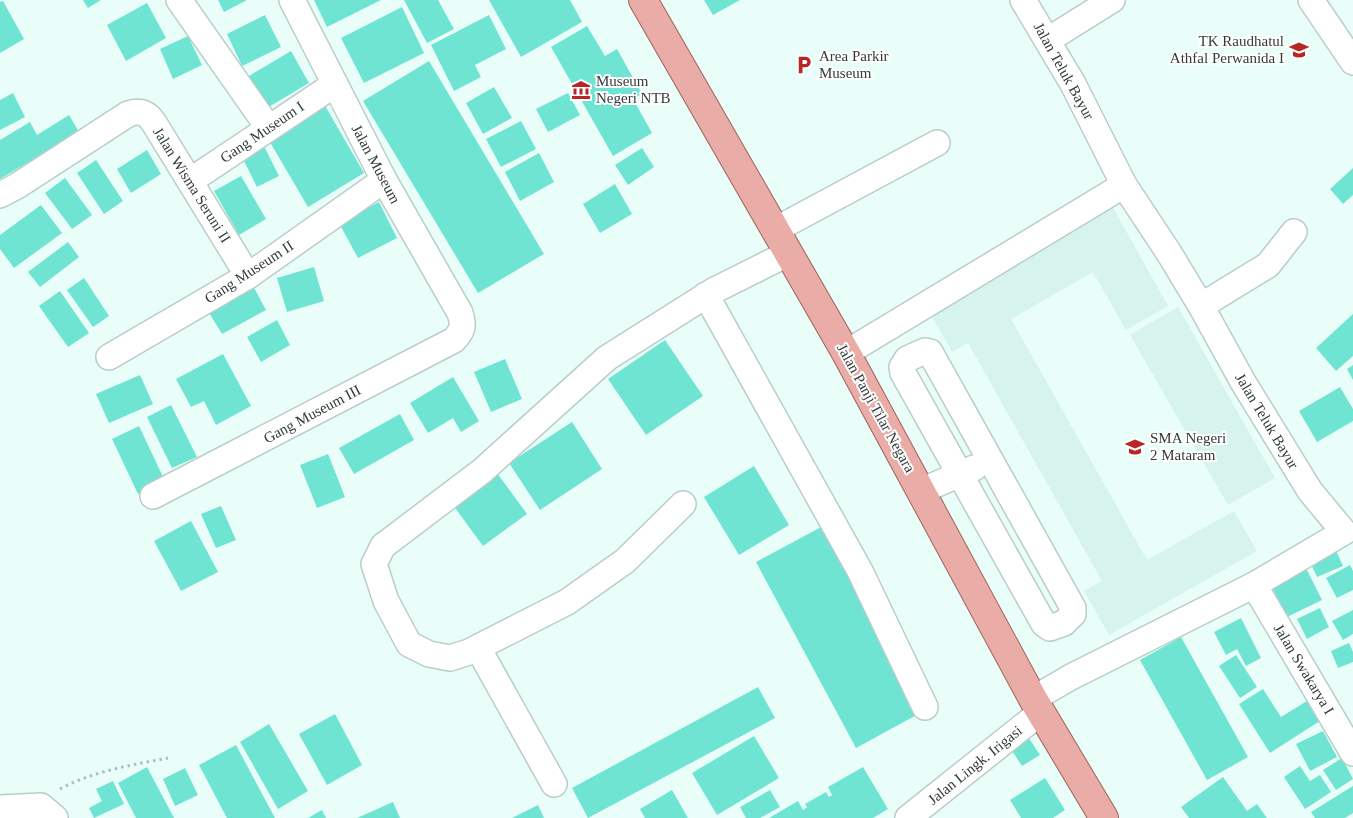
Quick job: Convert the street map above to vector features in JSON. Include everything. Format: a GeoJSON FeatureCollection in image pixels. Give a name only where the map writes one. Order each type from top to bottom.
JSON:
{"type":"FeatureCollection","features":[{"type":"Feature","properties":{"kind":"main road","name":"Jalan Panji Tilar Negara"},"geometry":{"type":"LineString","coordinates":[[643,0],[846,353],[1037,705],[1104,818]]}},
{"type":"Feature","properties":{"kind":"street"},"geometry":{"type":"LineString","coordinates":[[179,0],[268,127]]}},
{"type":"Feature","properties":{"kind":"street","name":"Jalan Museum"},"geometry":{"type":"LineString","coordinates":[[292,0],[384,180],[460,314],[463,325]]}},
{"type":"Feature","properties":{"kind":"street","name":"Jalan Teluk Bayur"},"geometry":{"type":"LineString","coordinates":[[1023,0],[1073,84],[1124,185],[1169,253],[1201,306],[1234,367],[1310,491],[1348,539],[1071,678],[1037,705]]}},
{"type":"Feature","properties":{"kind":"street"},"geometry":{"type":"LineString","coordinates":[[1048,40],[1112,0]]}},
{"type":"Feature","properties":{"kind":"street"},"geometry":{"type":"LineString","coordinates":[[1311,0],[1353,62]]}},
{"type":"Feature","properties":{"kind":"street","name":"Gang Museum I"},"geometry":{"type":"LineString","coordinates":[[190,181],[268,127],[335,84]]}},
{"type":"Feature","properties":{"kind":"street","name":"Jalan Wisma Seruni II"},"geometry":{"type":"LineString","coordinates":[[0,194],[17,186],[128,114],[138,111],[150,117],[248,276]]}},
{"type":"Feature","properties":{"kind":"street"},"geometry":{"type":"LineString","coordinates":[[775,230],[937,143]]}},
{"type":"Feature","properties":{"kind":"street","name":"Gang Museum II"},"geometry":{"type":"LineString","coordinates":[[109,357],[248,276],[384,180]]}},
{"type":"Feature","properties":{"kind":"street"},"geometry":{"type":"LineString","coordinates":[[846,353],[1124,185]]}},
{"type":"Feature","properties":{"kind":"street"},"geometry":{"type":"LineString","coordinates":[[1201,306],[1268,264],[1294,232]]}},
{"type":"Feature","properties":{"kind":"street"},"geometry":{"type":"LineString","coordinates":[[683,504],[625,561],[567,602],[478,648],[450,658],[429,654],[409,644],[386,601],[374,564],[383,546],[482,471],[607,358],[706,295],[789,253]]}},
{"type":"Feature","properties":{"kind":"street"},"geometry":{"type":"LineString","coordinates":[[706,295],[860,571],[925,707]]}},
{"type":"Feature","properties":{"kind":"street","name":"Gang Museum III"},"geometry":{"type":"LineString","coordinates":[[153,496],[454,340],[462,332],[463,325]]}},
{"type":"Feature","properties":{"kind":"street"},"geometry":{"type":"LineString","coordinates":[[925,351],[930,352],[1073,608],[1073,614],[1064,623],[1050,628],[1044,624],[959,475],[903,373],[902,367],[907,359],[925,351]]}},
{"type":"Feature","properties":{"kind":"street"},"geometry":{"type":"LineString","coordinates":[[921,491],[990,461]]}},
{"type":"Feature","properties":{"kind":"street","name":"Jalan Swakarya I"},"geometry":{"type":"LineString","coordinates":[[1254,585],[1353,753]]}},
{"type":"Feature","properties":{"kind":"street"},"geometry":{"type":"LineString","coordinates":[[478,648],[554,784]]}},
{"type":"Feature","properties":{"kind":"street","name":"Jalan Lingk. Irigasi"},"geometry":{"type":"LineString","coordinates":[[908,818],[1037,705]]}},
{"type":"Feature","properties":{"kind":"street"},"geometry":{"type":"LineString","coordinates":[[0,808],[41,806],[55,818]]}},
{"type":"Feature","properties":{"kind":"path"},"geometry":{"type":"LineString","coordinates":[[31,805],[73,781],[119,767],[168,758]]}},
{"type":"Feature","properties":{"kind":"shaded area"},"geometry":{"type":"Polygon","coordinates":[[[1111,204],[1168,306],[1126,330],[1093,272],[1011,319],[1147,560],[1234,511],[1257,551],[1109,635],[1084,591],[1102,581],[968,343],[952,352],[927,308],[1111,204]]]}},
{"type":"Feature","properties":{"kind":"shaded area"},"geometry":{"type":"Polygon","coordinates":[[[1178,307],[1275,478],[1228,505],[1130,335],[1178,307]]]}},
{"type":"Feature","properties":{"kind":"building"},"geometry":{"type":"Polygon","coordinates":[[[83,0],[101,0],[88,8],[83,0]]]}},
{"type":"Feature","properties":{"kind":"building"},"geometry":{"type":"Polygon","coordinates":[[[218,0],[247,0],[224,12],[218,0]]]}},
{"type":"Feature","properties":{"kind":"building"},"geometry":{"type":"Polygon","coordinates":[[[314,0],[381,0],[327,27],[314,0]]]}},
{"type":"Feature","properties":{"kind":"building"},"geometry":{"type":"Polygon","coordinates":[[[404,0],[438,0],[454,29],[427,43],[404,0]]]}},
{"type":"Feature","properties":{"kind":"building"},"geometry":{"type":"Polygon","coordinates":[[[489,0],[570,0],[582,22],[521,57],[489,0]]]}},
{"type":"Feature","properties":{"kind":"building"},"geometry":{"type":"Polygon","coordinates":[[[704,0],[740,0],[713,15],[704,0]]]}},
{"type":"Feature","properties":{"kind":"building"},"geometry":{"type":"Polygon","coordinates":[[[3,1],[24,39],[0,53],[0,2],[3,1]]]}},
{"type":"Feature","properties":{"kind":"building"},"geometry":{"type":"Polygon","coordinates":[[[147,3],[166,38],[126,61],[107,25],[147,3]]]}},
{"type":"Feature","properties":{"kind":"building"},"geometry":{"type":"Polygon","coordinates":[[[402,7],[424,53],[364,83],[341,38],[402,7]]]}},
{"type":"Feature","properties":{"kind":"building"},"geometry":{"type":"Polygon","coordinates":[[[265,15],[281,47],[242,66],[227,34],[265,15]]]}},
{"type":"Feature","properties":{"kind":"building"},"geometry":{"type":"Polygon","coordinates":[[[489,15],[506,49],[475,65],[481,77],[454,91],[431,45],[489,15]]]}},
{"type":"Feature","properties":{"kind":"building"},"geometry":{"type":"Polygon","coordinates":[[[587,26],[605,56],[617,49],[642,94],[633,99],[652,133],[613,156],[551,47],[587,26]]]}},
{"type":"Feature","properties":{"kind":"building"},"geometry":{"type":"Polygon","coordinates":[[[188,36],[202,65],[173,79],[160,49],[188,36]]]}},
{"type":"Feature","properties":{"kind":"building"},"geometry":{"type":"Polygon","coordinates":[[[291,51],[309,83],[267,108],[249,76],[291,51]]]}},
{"type":"Feature","properties":{"kind":"building"},"geometry":{"type":"Polygon","coordinates":[[[429,61],[544,254],[478,293],[363,101],[429,61]]]}},
{"type":"Feature","properties":{"kind":"building"},"geometry":{"type":"Polygon","coordinates":[[[494,87],[512,118],[483,134],[466,103],[494,87]]]}},
{"type":"Feature","properties":{"kind":"building"},"geometry":{"type":"Polygon","coordinates":[[[13,93],[25,117],[0,130],[0,100],[13,93]]]}},
{"type":"Feature","properties":{"kind":"building"},"geometry":{"type":"Polygon","coordinates":[[[568,93],[580,115],[548,132],[536,109],[568,93]]]}},
{"type":"Feature","properties":{"kind":"building"},"geometry":{"type":"Polygon","coordinates":[[[324,104],[364,173],[308,207],[267,137],[324,104]]]}},
{"type":"Feature","properties":{"kind":"building"},"geometry":{"type":"Polygon","coordinates":[[[69,115],[79,132],[0,179],[0,140],[30,122],[37,135],[69,115]]]}},
{"type":"Feature","properties":{"kind":"building"},"geometry":{"type":"Polygon","coordinates":[[[521,121],[536,149],[501,167],[486,139],[521,121]]]}},
{"type":"Feature","properties":{"kind":"building"},"geometry":{"type":"Polygon","coordinates":[[[263,144],[279,176],[257,187],[241,155],[263,144]]]}},
{"type":"Feature","properties":{"kind":"building"},"geometry":{"type":"Polygon","coordinates":[[[642,148],[654,167],[628,185],[615,165],[642,148]]]}},
{"type":"Feature","properties":{"kind":"building"},"geometry":{"type":"Polygon","coordinates":[[[147,150],[161,174],[131,193],[117,169],[147,150]]]}},
{"type":"Feature","properties":{"kind":"building"},"geometry":{"type":"Polygon","coordinates":[[[539,153],[554,182],[520,201],[505,172],[539,153]]]}},
{"type":"Feature","properties":{"kind":"building"},"geometry":{"type":"Polygon","coordinates":[[[96,160],[123,201],[104,214],[77,173],[96,160]]]}},
{"type":"Feature","properties":{"kind":"building"},"geometry":{"type":"Polygon","coordinates":[[[1353,168],[1353,195],[1343,204],[1330,189],[1353,168]]]}},
{"type":"Feature","properties":{"kind":"building"},"geometry":{"type":"Polygon","coordinates":[[[241,176],[266,219],[239,235],[214,191],[241,176]]]}},
{"type":"Feature","properties":{"kind":"building"},"geometry":{"type":"Polygon","coordinates":[[[65,178],[92,215],[72,229],[45,193],[65,178]]]}},
{"type":"Feature","properties":{"kind":"building"},"geometry":{"type":"Polygon","coordinates":[[[615,184],[632,214],[600,233],[583,204],[615,184]]]}},
{"type":"Feature","properties":{"kind":"building"},"geometry":{"type":"Polygon","coordinates":[[[379,202],[397,238],[358,258],[339,223],[379,202]]]}},
{"type":"Feature","properties":{"kind":"building"},"geometry":{"type":"Polygon","coordinates":[[[41,205],[62,233],[14,268],[0,249],[0,235],[41,205]]]}},
{"type":"Feature","properties":{"kind":"building"},"geometry":{"type":"Polygon","coordinates":[[[68,242],[79,257],[40,287],[28,272],[68,242]]]}},
{"type":"Feature","properties":{"kind":"building"},"geometry":{"type":"Polygon","coordinates":[[[314,267],[324,301],[287,312],[277,278],[314,267]]]}},
{"type":"Feature","properties":{"kind":"building"},"geometry":{"type":"Polygon","coordinates":[[[84,278],[109,316],[93,327],[67,290],[84,278]]]}},
{"type":"Feature","properties":{"kind":"building"},"geometry":{"type":"Polygon","coordinates":[[[253,286],[266,310],[222,334],[208,311],[253,286]]]}},
{"type":"Feature","properties":{"kind":"building"},"geometry":{"type":"Polygon","coordinates":[[[60,291],[89,333],[68,347],[39,306],[60,291]]]}},
{"type":"Feature","properties":{"kind":"building"},"geometry":{"type":"Polygon","coordinates":[[[1353,314],[1353,356],[1336,371],[1316,348],[1353,314]]]}},
{"type":"Feature","properties":{"kind":"building"},"geometry":{"type":"Polygon","coordinates":[[[277,320],[290,345],[261,362],[247,337],[277,320]]]}},
{"type":"Feature","properties":{"kind":"building"},"geometry":{"type":"Polygon","coordinates":[[[665,340],[703,396],[646,435],[608,379],[665,340]]]}},
{"type":"Feature","properties":{"kind":"building"},"geometry":{"type":"Polygon","coordinates":[[[223,354],[251,406],[216,425],[204,401],[191,407],[176,379],[223,354]]]}},
{"type":"Feature","properties":{"kind":"building"},"geometry":{"type":"Polygon","coordinates":[[[505,359],[522,399],[491,412],[474,372],[505,359]]]}},
{"type":"Feature","properties":{"kind":"building"},"geometry":{"type":"Polygon","coordinates":[[[1353,365],[1353,380],[1347,369],[1353,365]]]}},
{"type":"Feature","properties":{"kind":"building"},"geometry":{"type":"Polygon","coordinates":[[[140,375],[153,404],[109,423],[96,394],[140,375]]]}},
{"type":"Feature","properties":{"kind":"building"},"geometry":{"type":"Polygon","coordinates":[[[453,377],[479,421],[461,432],[453,418],[428,433],[410,403],[453,377]]]}},
{"type":"Feature","properties":{"kind":"building"},"geometry":{"type":"Polygon","coordinates":[[[1340,387],[1353,409],[1353,421],[1317,442],[1299,411],[1340,387]]]}},
{"type":"Feature","properties":{"kind":"building"},"geometry":{"type":"Polygon","coordinates":[[[171,405],[197,457],[172,468],[147,417],[171,405]]]}},
{"type":"Feature","properties":{"kind":"building"},"geometry":{"type":"Polygon","coordinates":[[[400,414],[414,440],[354,474],[339,448],[400,414]]]}},
{"type":"Feature","properties":{"kind":"building"},"geometry":{"type":"Polygon","coordinates":[[[572,422],[602,469],[540,510],[509,463],[572,422]]]}},
{"type":"Feature","properties":{"kind":"building"},"geometry":{"type":"Polygon","coordinates":[[[139,426],[165,481],[138,494],[112,439],[139,426]]]}},
{"type":"Feature","properties":{"kind":"building"},"geometry":{"type":"Polygon","coordinates":[[[328,454],[345,497],[317,508],[300,465],[328,454]]]}},
{"type":"Feature","properties":{"kind":"building"},"geometry":{"type":"Polygon","coordinates":[[[754,466],[789,525],[739,555],[704,497],[754,466]]]}},
{"type":"Feature","properties":{"kind":"building"},"geometry":{"type":"Polygon","coordinates":[[[494,469],[527,514],[483,546],[450,501],[494,469]]]}},
{"type":"Feature","properties":{"kind":"building"},"geometry":{"type":"Polygon","coordinates":[[[221,506],[236,540],[216,548],[201,514],[221,506]]]}},
{"type":"Feature","properties":{"kind":"building"},"geometry":{"type":"Polygon","coordinates":[[[191,521],[218,572],[181,591],[154,541],[191,521]]]}},
{"type":"Feature","properties":{"kind":"building"},"geometry":{"type":"Polygon","coordinates":[[[823,526],[924,711],[856,748],[756,562],[823,526]]]}},
{"type":"Feature","properties":{"kind":"building"},"geometry":{"type":"Polygon","coordinates":[[[1334,546],[1343,566],[1317,577],[1308,557],[1334,546]]]}},
{"type":"Feature","properties":{"kind":"building"},"geometry":{"type":"Polygon","coordinates":[[[1350,565],[1353,571],[1353,590],[1337,598],[1326,578],[1350,565]]]}},
{"type":"Feature","properties":{"kind":"building"},"geometry":{"type":"Polygon","coordinates":[[[1305,566],[1322,600],[1287,617],[1270,583],[1305,566]]]}},
{"type":"Feature","properties":{"kind":"building"},"geometry":{"type":"Polygon","coordinates":[[[1320,608],[1329,627],[1307,639],[1297,619],[1320,608]]]}},
{"type":"Feature","properties":{"kind":"building"},"geometry":{"type":"Polygon","coordinates":[[[1353,610],[1353,634],[1343,640],[1332,621],[1353,610]]]}},
{"type":"Feature","properties":{"kind":"building"},"geometry":{"type":"Polygon","coordinates":[[[1241,618],[1261,658],[1246,666],[1237,649],[1226,655],[1214,632],[1241,618]]]}},
{"type":"Feature","properties":{"kind":"building"},"geometry":{"type":"Polygon","coordinates":[[[1181,637],[1248,757],[1207,780],[1140,660],[1181,637]]]}},
{"type":"Feature","properties":{"kind":"building"},"geometry":{"type":"Polygon","coordinates":[[[1349,643],[1353,652],[1353,662],[1338,668],[1331,651],[1349,643]]]}},
{"type":"Feature","properties":{"kind":"building"},"geometry":{"type":"Polygon","coordinates":[[[1236,655],[1257,687],[1240,698],[1219,666],[1236,655]]]}},
{"type":"Feature","properties":{"kind":"building"},"geometry":{"type":"Polygon","coordinates":[[[758,687],[775,718],[588,818],[572,788],[758,687]]]}},
{"type":"Feature","properties":{"kind":"building"},"geometry":{"type":"Polygon","coordinates":[[[1263,689],[1281,717],[1310,699],[1323,719],[1270,753],[1239,704],[1263,689]]]}},
{"type":"Feature","properties":{"kind":"building"},"geometry":{"type":"Polygon","coordinates":[[[335,714],[362,765],[327,785],[299,734],[335,714]]]}},
{"type":"Feature","properties":{"kind":"building"},"geometry":{"type":"Polygon","coordinates":[[[269,724],[308,791],[278,809],[240,742],[269,724]]]}},
{"type":"Feature","properties":{"kind":"building"},"geometry":{"type":"Polygon","coordinates":[[[1323,731],[1337,757],[1310,771],[1296,744],[1323,731]]]}},
{"type":"Feature","properties":{"kind":"building"},"geometry":{"type":"Polygon","coordinates":[[[1025,732],[1040,755],[1022,766],[1007,743],[1025,732]]]}},
{"type":"Feature","properties":{"kind":"building"},"geometry":{"type":"Polygon","coordinates":[[[754,736],[779,778],[717,815],[692,773],[754,736]]]}},
{"type":"Feature","properties":{"kind":"building"},"geometry":{"type":"Polygon","coordinates":[[[236,745],[275,818],[227,818],[199,765],[236,745]]]}},
{"type":"Feature","properties":{"kind":"building"},"geometry":{"type":"Polygon","coordinates":[[[1342,758],[1353,779],[1336,790],[1323,770],[1342,758]]]}},
{"type":"Feature","properties":{"kind":"building"},"geometry":{"type":"Polygon","coordinates":[[[1300,766],[1310,781],[1320,775],[1331,792],[1305,809],[1284,777],[1300,766]]]}},
{"type":"Feature","properties":{"kind":"building"},"geometry":{"type":"Polygon","coordinates":[[[147,767],[174,818],[136,818],[118,783],[147,767]]]}},
{"type":"Feature","properties":{"kind":"building"},"geometry":{"type":"Polygon","coordinates":[[[863,767],[888,809],[873,818],[769,818],[798,801],[803,810],[807,807],[805,804],[826,792],[829,797],[832,795],[828,787],[863,767]]]}},
{"type":"Feature","properties":{"kind":"building"},"geometry":{"type":"Polygon","coordinates":[[[185,768],[198,795],[175,806],[163,779],[185,768]]]}},
{"type":"Feature","properties":{"kind":"building"},"geometry":{"type":"Polygon","coordinates":[[[1223,777],[1247,811],[1257,804],[1267,818],[1189,818],[1181,807],[1223,777]]]}},
{"type":"Feature","properties":{"kind":"building"},"geometry":{"type":"Polygon","coordinates":[[[1045,778],[1065,810],[1053,818],[1021,818],[1010,800],[1045,778]]]}},
{"type":"Feature","properties":{"kind":"building"},"geometry":{"type":"Polygon","coordinates":[[[113,781],[124,804],[94,818],[89,808],[102,801],[96,789],[113,781]]]}},
{"type":"Feature","properties":{"kind":"building"},"geometry":{"type":"Polygon","coordinates":[[[1353,786],[1353,813],[1345,818],[1315,818],[1311,812],[1353,786]]]}},
{"type":"Feature","properties":{"kind":"building"},"geometry":{"type":"Polygon","coordinates":[[[672,790],[688,818],[645,818],[640,809],[672,790]]]}},
{"type":"Feature","properties":{"kind":"building"},"geometry":{"type":"Polygon","coordinates":[[[770,790],[780,807],[760,818],[746,818],[740,807],[770,790]]]}},
{"type":"Feature","properties":{"kind":"building"},"geometry":{"type":"Polygon","coordinates":[[[393,802],[400,818],[357,818],[393,802]]]}},
{"type":"Feature","properties":{"kind":"building"},"geometry":{"type":"Polygon","coordinates":[[[538,805],[544,818],[512,818],[538,805]]]}},
{"type":"Feature","properties":{"kind":"building"},"geometry":{"type":"Polygon","coordinates":[[[322,810],[326,818],[308,818],[322,810]]]}},
{"type":"Feature","properties":{"kind":"place","name":"TK Raudhatul Athfal Perwanida I"},"geometry":{"type":"Point","coordinates":[1299,50]}},
{"type":"Feature","properties":{"kind":"place","name":"Area Parkir Museum"},"geometry":{"type":"Point","coordinates":[804,65]}},
{"type":"Feature","properties":{"kind":"place","name":"Museum Negeri NTB"},"geometry":{"type":"Point","coordinates":[581,90]}},
{"type":"Feature","properties":{"kind":"place","name":"SMA Negeri 2 Mataram"},"geometry":{"type":"Point","coordinates":[1135,447]}}]}
